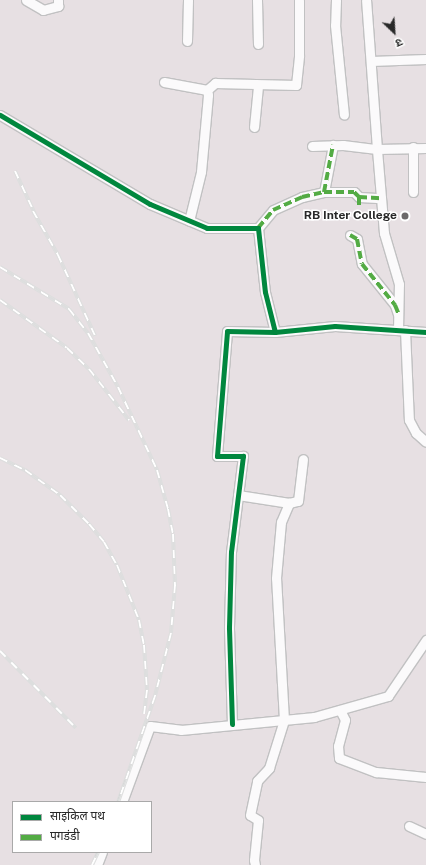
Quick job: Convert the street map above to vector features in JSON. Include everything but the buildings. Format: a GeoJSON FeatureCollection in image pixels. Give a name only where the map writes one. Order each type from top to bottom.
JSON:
{"type":"FeatureCollection","features":[{"type":"Feature","properties":{"kind":"street"},"geometry":{"type":"LineString","coordinates":[[26,0],[43,10],[58,6],[58,0]]}},
{"type":"Feature","properties":{"kind":"street"},"geometry":{"type":"LineString","coordinates":[[187,41],[188,0]]}},
{"type":"Feature","properties":{"kind":"street"},"geometry":{"type":"LineString","coordinates":[[257,0],[258,44]]}},
{"type":"Feature","properties":{"kind":"street"},"geometry":{"type":"LineString","coordinates":[[164,82],[207,90],[216,83],[258,86],[296,85],[299,55],[298,0]]}},
{"type":"Feature","properties":{"kind":"street"},"geometry":{"type":"LineString","coordinates":[[336,0],[335,25],[344,115]]}},
{"type":"Feature","properties":{"kind":"street"},"geometry":{"type":"LineString","coordinates":[[366,0],[384,233],[399,284],[399,315]]}},
{"type":"Feature","properties":{"kind":"street"},"geometry":{"type":"LineString","coordinates":[[371,61],[426,59]]}},
{"type":"Feature","properties":{"kind":"street"},"geometry":{"type":"LineString","coordinates":[[254,127],[258,86]]}},
{"type":"Feature","properties":{"kind":"street"},"geometry":{"type":"LineString","coordinates":[[190,221],[200,172],[208,95],[207,90]]}},
{"type":"Feature","properties":{"kind":"street"},"geometry":{"type":"LineString","coordinates":[[0,115],[150,204],[208,228],[258,228]]}},
{"type":"Feature","properties":{"kind":"street"},"geometry":{"type":"LineString","coordinates":[[324,192],[333,145]]}},
{"type":"Feature","properties":{"kind":"street"},"geometry":{"type":"LineString","coordinates":[[312,146],[333,145],[377,149],[413,147],[426,148]]}},
{"type":"Feature","properties":{"kind":"street"},"geometry":{"type":"LineString","coordinates":[[413,147],[413,192]]}},
{"type":"Feature","properties":{"kind":"street"},"geometry":{"type":"LineString","coordinates":[[275,332],[264,292],[258,228],[274,210],[302,197],[324,192],[354,192],[359,197],[381,198]]}},
{"type":"Feature","properties":{"kind":"street"},"geometry":{"type":"LineString","coordinates":[[359,197],[359,207]]}},
{"type":"Feature","properties":{"kind":"street"},"geometry":{"type":"LineString","coordinates":[[350,235],[357,239],[362,264],[395,305],[399,315],[402,330],[409,420],[416,433],[426,442]]}},
{"type":"Feature","properties":{"kind":"street"},"geometry":{"type":"LineString","coordinates":[[232,724],[229,627],[231,559],[243,456],[217,456],[227,331],[275,332],[335,326],[426,332]]}},
{"type":"Feature","properties":{"kind":"street"},"geometry":{"type":"LineString","coordinates":[[238,495],[289,503],[298,502],[303,459]]}},
{"type":"Feature","properties":{"kind":"street"},"geometry":{"type":"LineString","coordinates":[[255,865],[254,860],[258,820],[250,815],[257,781],[269,768],[284,720],[276,578],[281,522],[289,503]]}},
{"type":"Feature","properties":{"kind":"street"},"geometry":{"type":"LineString","coordinates":[[122,801],[150,726],[181,730],[314,717],[388,696],[426,640]]}},
{"type":"Feature","properties":{"kind":"street"},"geometry":{"type":"LineString","coordinates":[[340,710],[345,720],[338,746],[339,758],[376,772],[426,776]]}},
{"type":"Feature","properties":{"kind":"street"},"geometry":{"type":"LineString","coordinates":[[409,826],[426,834]]}},
{"type":"Feature","properties":{"kind":"street"},"geometry":{"type":"LineString","coordinates":[[97,865],[102,853]]}},
{"type":"Feature","properties":{"kind":"railway"},"geometry":{"type":"LineString","coordinates":[[15,171],[35,214]]}},
{"type":"Feature","properties":{"kind":"railway"},"geometry":{"type":"LineString","coordinates":[[33,211],[58,255],[95,336]]}},
{"type":"Feature","properties":{"kind":"railway"},"geometry":{"type":"LineString","coordinates":[[0,267],[69,309],[88,333],[118,387],[157,470],[168,509],[173,534],[175,585],[171,633],[155,696],[118,801]]}},
{"type":"Feature","properties":{"kind":"railway"},"geometry":{"type":"LineString","coordinates":[[0,300],[67,348],[89,369],[129,420]]}},
{"type":"Feature","properties":{"kind":"railway"},"geometry":{"type":"LineString","coordinates":[[0,458],[25,470],[60,495],[89,524],[104,542],[117,565],[139,620],[144,645],[147,690],[144,714]]}},
{"type":"Feature","properties":{"kind":"railway"},"geometry":{"type":"LineString","coordinates":[[0,651],[76,728]]}},
{"type":"Feature","properties":{"kind":"railway"},"geometry":{"type":"LineString","coordinates":[[92,865],[98,853]]}},
{"type":"Feature","properties":{"kind":"marked path"},"geometry":{"type":"LineString","coordinates":[[258,228],[273,210],[302,197],[324,192],[333,145]]}},
{"type":"Feature","properties":{"kind":"marked path"},"geometry":{"type":"LineString","coordinates":[[324,192],[354,192],[359,197],[381,198]]}},
{"type":"Feature","properties":{"kind":"marked path"},"geometry":{"type":"LineString","coordinates":[[359,197],[359,207]]}},
{"type":"Feature","properties":{"kind":"marked path"},"geometry":{"type":"LineString","coordinates":[[350,235],[357,239],[362,264],[395,305],[399,315]]}},
{"type":"Feature","properties":{"kind":"cycle path"},"geometry":{"type":"LineString","coordinates":[[0,115],[150,204],[207,228],[258,228],[265,292],[275,332]]}},
{"type":"Feature","properties":{"kind":"cycle path"},"geometry":{"type":"LineString","coordinates":[[232,724],[229,627],[231,552],[243,456],[217,456],[227,331],[275,332],[335,326],[426,332]]}},
{"type":"Feature","properties":{"kind":"place","name":"RB Inter College"},"geometry":{"type":"Point","coordinates":[405,216]}}]}
